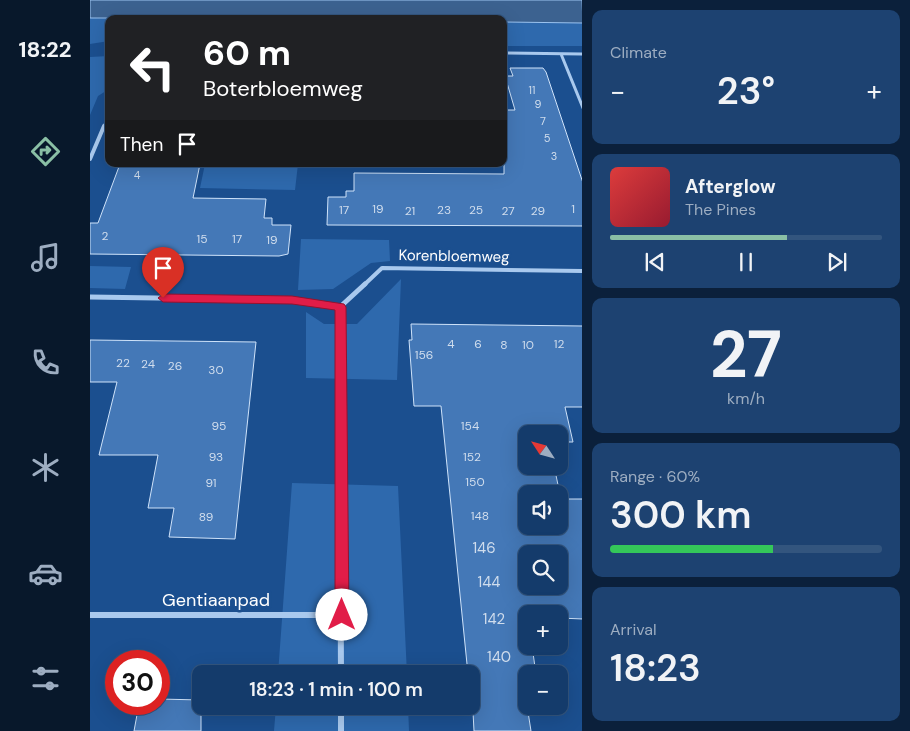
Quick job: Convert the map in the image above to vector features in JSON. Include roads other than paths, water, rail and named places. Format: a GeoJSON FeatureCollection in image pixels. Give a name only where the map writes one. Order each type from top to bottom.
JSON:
{"type":"FeatureCollection","features":[{"type":"Feature","properties":{"kind":"street"},"geometry":{"type":"LineString","coordinates":[[507,53],[582,54]]}},
{"type":"Feature","properties":{"kind":"street"},"geometry":{"type":"LineString","coordinates":[[561,54],[582,108]]}},
{"type":"Feature","properties":{"kind":"street"},"geometry":{"type":"LineString","coordinates":[[90,159],[105,123]]}},
{"type":"Feature","properties":{"kind":"street","name":"Korenbloemweg"},"geometry":{"type":"LineString","coordinates":[[340,307],[382,268],[582,270]]}},
{"type":"Feature","properties":{"kind":"street"},"geometry":{"type":"LineString","coordinates":[[90,297],[292,300],[340,307],[341,665]]}},
{"type":"Feature","properties":{"kind":"street","name":"Gentiaanpad"},"geometry":{"type":"LineString","coordinates":[[90,615],[342,615]]}},
{"type":"Feature","properties":{"kind":"street"},"geometry":{"type":"LineString","coordinates":[[341,715],[341,731]]}}]}
